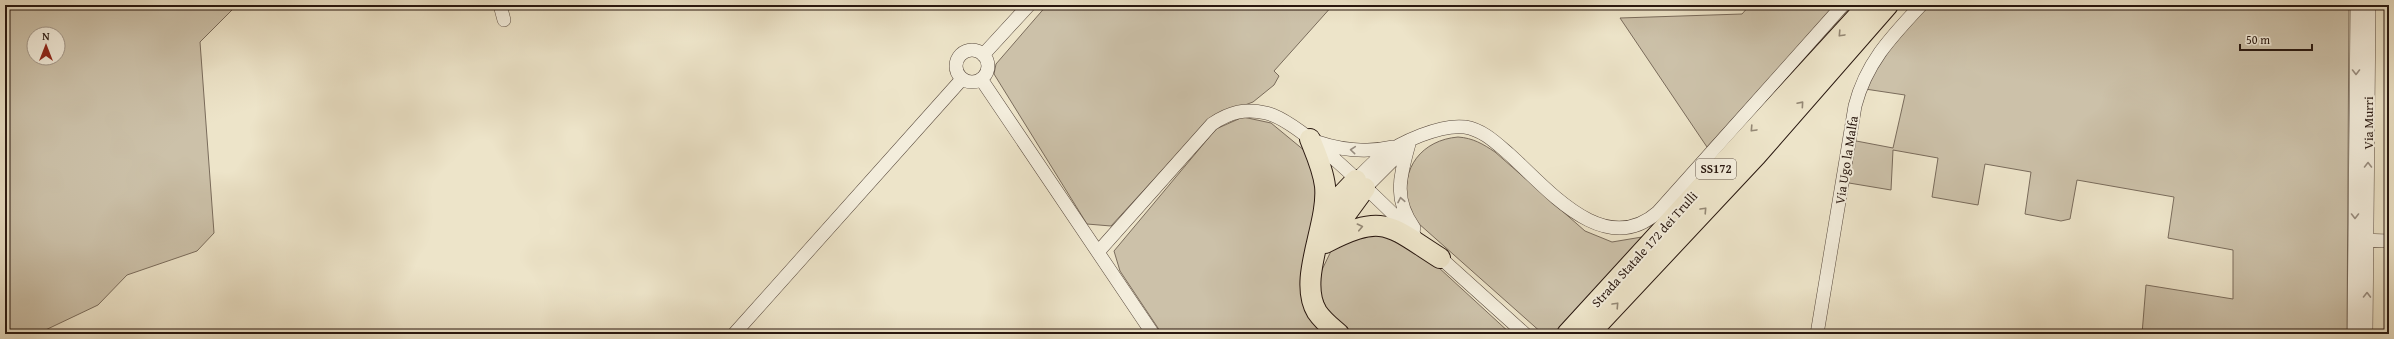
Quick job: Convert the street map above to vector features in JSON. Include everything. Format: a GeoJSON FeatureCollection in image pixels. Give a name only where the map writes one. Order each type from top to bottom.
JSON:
{"type":"FeatureCollection","features":[{"type":"Feature","properties":{"kind":"highway","name":"Strada Statale 172 dei Trulli"},"geometry":{"type":"LineString","coordinates":[[1566,334],[1868,5]]}},
{"type":"Feature","properties":{"kind":"highway","name":"Strada Statale 172 dei Trulli"},"geometry":{"type":"LineString","coordinates":[[1589,334],[1756,156],[1888,5]]}},
{"type":"Feature","properties":{"kind":"highway"},"geometry":{"type":"LineString","coordinates":[[1310,139],[1321,166],[1325,186],[1320,251],[1310,284],[1313,304],[1325,321],[1339,334]]}},
{"type":"Feature","properties":{"kind":"highway"},"geometry":{"type":"LineString","coordinates":[[1323,221],[1335,202],[1360,184]]}},
{"type":"Feature","properties":{"kind":"highway"},"geometry":{"type":"LineString","coordinates":[[1320,251],[1360,184]]}},
{"type":"Feature","properties":{"kind":"highway"},"geometry":{"type":"LineString","coordinates":[[1320,251],[1358,227],[1385,226],[1395,229],[1433,252]]}},
{"type":"Feature","properties":{"kind":"street"},"geometry":{"type":"LineString","coordinates":[[500,5],[504,20]]}},
{"type":"Feature","properties":{"kind":"street"},"geometry":{"type":"LineString","coordinates":[[983,55],[1030,5]]}},
{"type":"Feature","properties":{"kind":"street"},"geometry":{"type":"LineString","coordinates":[[1360,184],[1381,156],[1409,142],[1449,127],[1465,127],[1488,136],[1574,212],[1590,222],[1606,227],[1625,228],[1638,225],[1658,212],[1843,5]]}},
{"type":"Feature","properties":{"kind":"street","name":"Via Ugo la Malfa"},"geometry":{"type":"LineString","coordinates":[[1818,334],[1855,106],[1861,84],[1887,42],[1921,5]]}},
{"type":"Feature","properties":{"kind":"street","name":"Via Murri"},"geometry":{"type":"LineString","coordinates":[[2357,5],[2361,240],[2366,334]]}},
{"type":"Feature","properties":{"kind":"street","name":"Via Murri"},"geometry":{"type":"LineString","coordinates":[[2354,334],[2361,240],[2369,5]]}},
{"type":"Feature","properties":{"kind":"street"},"geometry":{"type":"LineString","coordinates":[[971,51],[983,55],[988,68],[981,79],[971,82],[962,79],[956,68],[960,56],[971,51]]}},
{"type":"Feature","properties":{"kind":"street"},"geometry":{"type":"LineString","coordinates":[[734,334],[962,79]]}},
{"type":"Feature","properties":{"kind":"street"},"geometry":{"type":"LineString","coordinates":[[981,79],[1153,334]]}},
{"type":"Feature","properties":{"kind":"street"},"geometry":{"type":"LineString","coordinates":[[1098,252],[1202,135],[1223,117],[1236,111],[1268,113],[1282,119],[1310,139],[1525,334]]}},
{"type":"Feature","properties":{"kind":"street"},"geometry":{"type":"LineString","coordinates":[[1310,139],[1333,147],[1365,151],[1409,142]]}},
{"type":"Feature","properties":{"kind":"street"},"geometry":{"type":"LineString","coordinates":[[1409,142],[1400,180],[1400,200],[1408,220],[1433,252]]}},
{"type":"Feature","properties":{"kind":"street"},"geometry":{"type":"LineString","coordinates":[[2361,240],[2389,241]]}},
{"type":"Feature","properties":{"kind":"shaded area"},"geometry":{"type":"Polygon","coordinates":[[[5,5],[237,5],[200,42],[214,233],[197,251],[127,275],[98,305],[37,334],[5,334],[5,5]]]}},
{"type":"Feature","properties":{"kind":"shaded area"},"geometry":{"type":"Polygon","coordinates":[[[1047,5],[1333,5],[1274,71],[1279,76],[1274,85],[1253,102],[1210,118],[1111,226],[1087,224],[994,74],[996,64],[1047,5]]]}},
{"type":"Feature","properties":{"kind":"shaded area"},"geometry":{"type":"Polygon","coordinates":[[[1750,5],[1836,5],[1707,147],[1620,18],[1742,14],[1750,5]]]}},
{"type":"Feature","properties":{"kind":"shaded area"},"geometry":{"type":"Polygon","coordinates":[[[1926,5],[2349,5],[2347,334],[2142,334],[2146,285],[2233,299],[2233,250],[2168,238],[2174,197],[2077,180],[2070,219],[2061,221],[2025,214],[2031,172],[1985,164],[1978,205],[1932,197],[1938,158],[1893,150],[1891,190],[1849,183],[1847,171],[1851,140],[1893,148],[1905,95],[1865,89],[1877,60],[1926,5]]]}},
{"type":"Feature","properties":{"kind":"shaded area"},"geometry":{"type":"Polygon","coordinates":[[[1243,117],[1271,123],[1305,151],[1319,179],[1316,219],[1301,280],[1307,314],[1328,334],[1162,334],[1120,271],[1114,251],[1216,129],[1243,117]]]}},
{"type":"Feature","properties":{"kind":"shaded area"},"geometry":{"type":"Polygon","coordinates":[[[1458,137],[1478,142],[1495,152],[1585,231],[1612,242],[1648,236],[1555,334],[1543,334],[1418,223],[1411,211],[1408,204],[1406,191],[1407,179],[1416,158],[1424,150],[1434,144],[1445,139],[1458,137]]]}},
{"type":"Feature","properties":{"kind":"shaded area"},"geometry":{"type":"Polygon","coordinates":[[[1367,229],[1413,244],[1511,334],[1353,334],[1327,310],[1320,293],[1320,274],[1332,249],[1367,229]]]}}]}
